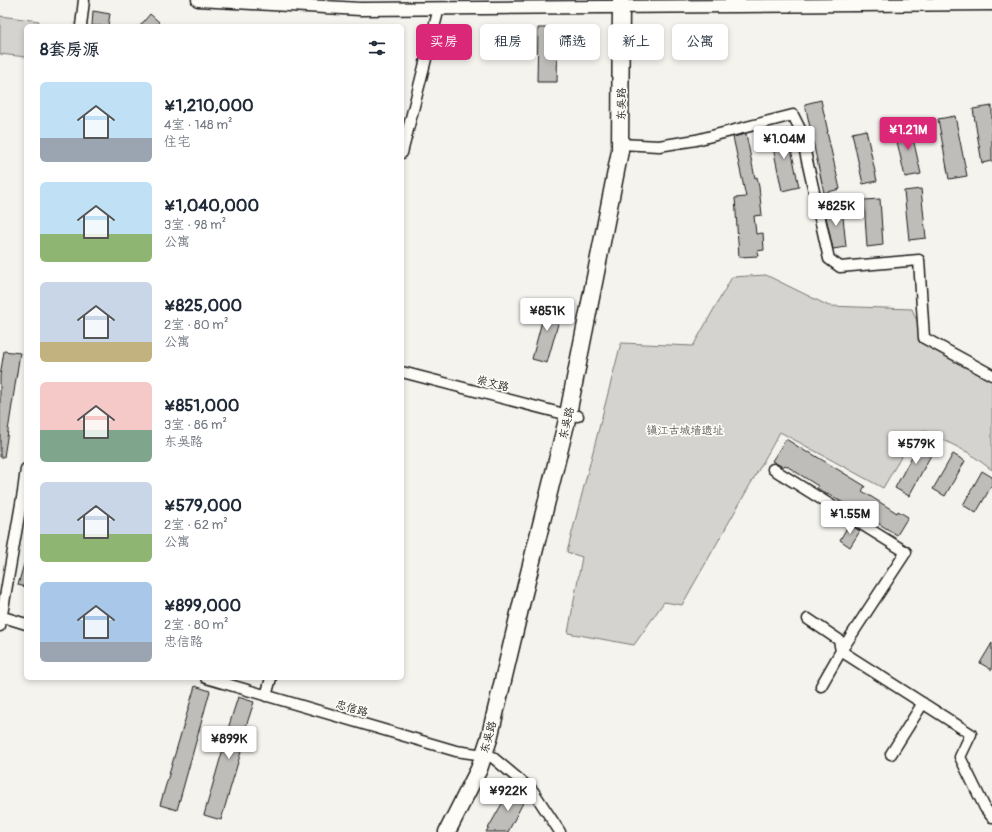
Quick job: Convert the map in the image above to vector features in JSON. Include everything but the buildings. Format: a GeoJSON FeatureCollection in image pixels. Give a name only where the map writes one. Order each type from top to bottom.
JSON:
{"type":"FeatureCollection","features":[{"type":"Feature","properties":{"kind":"main road","name":"东吴路"},"geometry":{"type":"LineString","coordinates":[[447,832],[479,769],[496,741],[529,607],[573,415],[628,152],[624,144],[629,92],[625,3]]}},
{"type":"Feature","properties":{"kind":"main road","name":"东吴路"},"geometry":{"type":"LineString","coordinates":[[456,832],[486,772],[488,755]]}},
{"type":"Feature","properties":{"kind":"street"},"geometry":{"type":"LineString","coordinates":[[80,24],[84,0]]}},
{"type":"Feature","properties":{"kind":"street"},"geometry":{"type":"LineString","coordinates":[[198,0],[329,4],[360,9],[625,3],[992,4]]}},
{"type":"Feature","properties":{"kind":"street"},"geometry":{"type":"LineString","coordinates":[[404,145],[439,8]]}},
{"type":"Feature","properties":{"kind":"street"},"geometry":{"type":"LineString","coordinates":[[624,144],[658,146],[674,144],[696,140],[794,115],[800,129],[829,259],[840,267],[919,260],[924,338],[992,375]]}},
{"type":"Feature","properties":{"kind":"street","name":"崇文路"},"geometry":{"type":"LineString","coordinates":[[404,373],[573,415]]}},
{"type":"Feature","properties":{"kind":"street"},"geometry":{"type":"LineString","coordinates":[[773,469],[906,552],[841,651],[821,686]]}},
{"type":"Feature","properties":{"kind":"street"},"geometry":{"type":"LineString","coordinates":[[24,484],[1,620],[24,624]]}},
{"type":"Feature","properties":{"kind":"street"},"geometry":{"type":"LineString","coordinates":[[808,619],[840,640],[841,651]]}},
{"type":"Feature","properties":{"kind":"street"},"geometry":{"type":"LineString","coordinates":[[841,651],[971,734],[960,757],[985,808],[992,817]]}},
{"type":"Feature","properties":{"kind":"street","name":"忠信路"},"geometry":{"type":"LineString","coordinates":[[213,680],[456,751],[488,755]]}},
{"type":"Feature","properties":{"kind":"street"},"geometry":{"type":"LineString","coordinates":[[266,696],[270,680]]}},
{"type":"Feature","properties":{"kind":"street"},"geometry":{"type":"LineString","coordinates":[[891,754],[923,703]]}},
{"type":"Feature","properties":{"kind":"street"},"geometry":{"type":"LineString","coordinates":[[488,755],[533,791],[560,832]]}},
{"type":"Feature","properties":{"kind":"green space"},"geometry":{"type":"Polygon","coordinates":[[[0,16],[39,21],[38,24],[24,24],[24,57],[0,54],[0,16]]]}},
{"type":"Feature","properties":{"kind":"green space","name":"镇江古城墙遗址"},"geometry":{"type":"Polygon","coordinates":[[[766,275],[829,306],[912,309],[924,338],[992,375],[992,470],[969,453],[926,431],[915,433],[883,488],[780,432],[682,605],[664,602],[634,645],[568,633],[582,557],[567,552],[621,343],[693,346],[732,277],[766,275]]]}}]}
